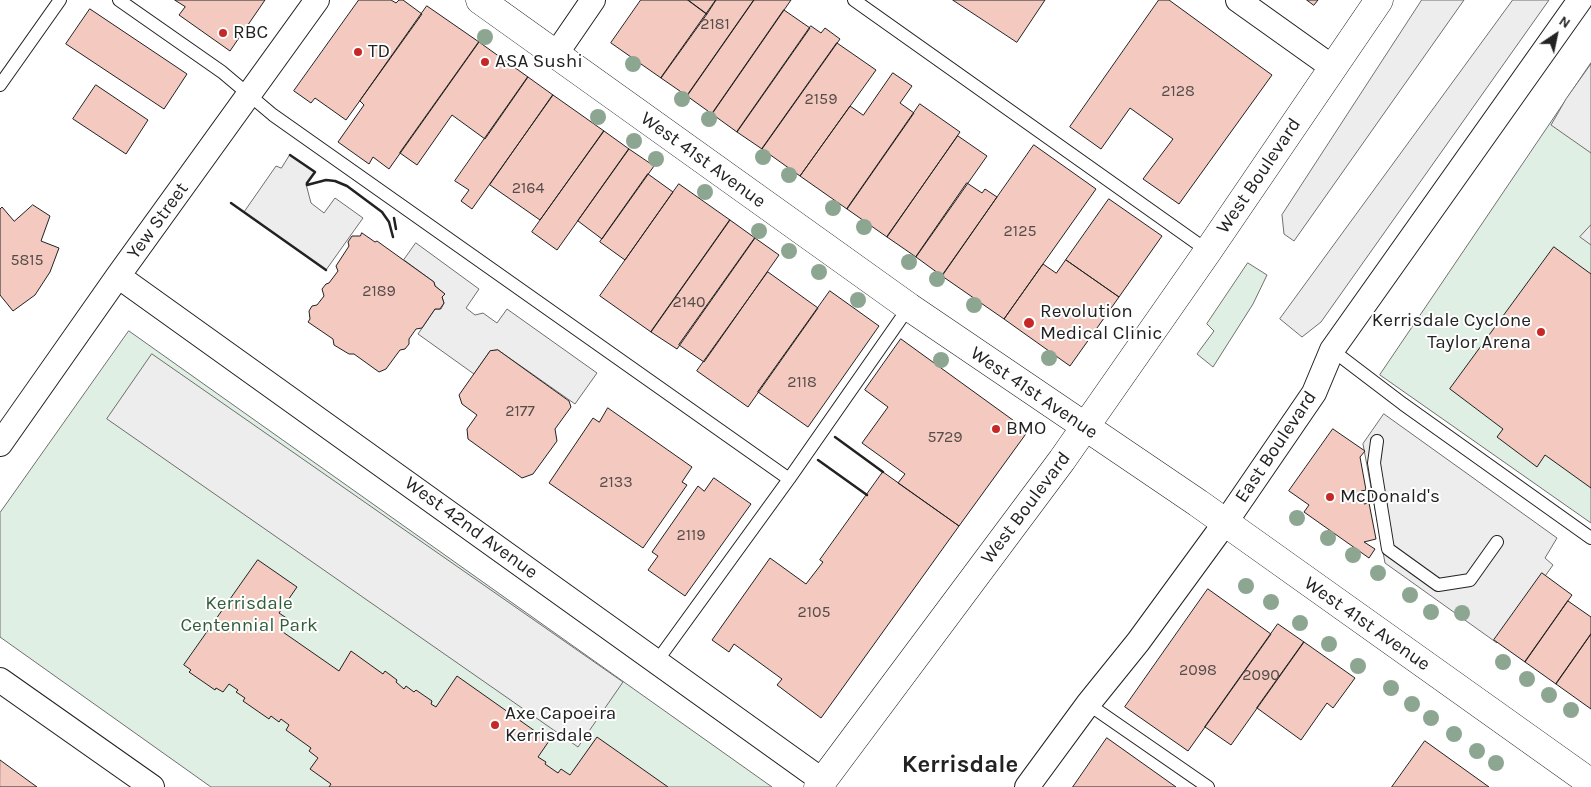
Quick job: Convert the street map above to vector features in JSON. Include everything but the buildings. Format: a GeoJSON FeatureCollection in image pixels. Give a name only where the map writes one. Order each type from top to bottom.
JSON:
{"type":"FeatureCollection","features":[{"type":"Feature","properties":{"kind":"main road","name":"West 41st Avenue"},"geometry":{"type":"LineString","coordinates":[[480,0],[909,307],[1225,523],[1591,783]]}},
{"type":"Feature","properties":{"kind":"main road","name":"West Boulevard"},"geometry":{"type":"LineString","coordinates":[[821,784],[1085,428],[1379,0]]}},
{"type":"Feature","properties":{"kind":"street","name":"Yew Street"},"geometry":{"type":"LineString","coordinates":[[0,444],[118,276],[317,0]]}},
{"type":"Feature","properties":{"kind":"street"},"geometry":{"type":"LineString","coordinates":[[556,54],[593,0]]}},
{"type":"Feature","properties":{"kind":"street"},"geometry":{"type":"LineString","coordinates":[[1238,0],[1332,67]]}},
{"type":"Feature","properties":{"kind":"street","name":"East Boulevard"},"geometry":{"type":"LineString","coordinates":[[1027,787],[1088,704],[1138,642],[1225,523],[1314,393],[1332,350],[1580,0]]}},
{"type":"Feature","properties":{"kind":"street","name":"West 42nd Avenue"},"geometry":{"type":"LineString","coordinates":[[118,276],[657,661],[821,784]]}},
{"type":"Feature","properties":{"kind":"street"},"geometry":{"type":"LineString","coordinates":[[0,680],[152,787]]}},
{"type":"Feature","properties":{"kind":"lane"},"geometry":{"type":"LineString","coordinates":[[0,85],[60,0]]}},
{"type":"Feature","properties":{"kind":"lane"},"geometry":{"type":"LineString","coordinates":[[119,0],[222,72],[273,115],[789,479]]}},
{"type":"Feature","properties":{"kind":"lane"},"geometry":{"type":"LineString","coordinates":[[854,0],[1208,251]]}},
{"type":"Feature","properties":{"kind":"lane"},"geometry":{"type":"LineString","coordinates":[[657,661],[789,479],[909,307]]}},
{"type":"Feature","properties":{"kind":"lane"},"geometry":{"type":"LineString","coordinates":[[1332,350],[1403,404],[1591,538]]}},
{"type":"Feature","properties":{"kind":"lane"},"geometry":{"type":"LineString","coordinates":[[1377,441],[1374,463],[1388,550],[1438,585],[1470,580],[1497,542]]}},
{"type":"Feature","properties":{"kind":"lane"},"geometry":{"type":"LineString","coordinates":[[1088,704],[1208,787]]}},
{"type":"Feature","properties":{"kind":"green space"},"geometry":{"type":"Polygon","coordinates":[[[1591,63],[1591,523],[1380,375],[1591,63]]]}},
{"type":"Feature","properties":{"kind":"green space"},"geometry":{"type":"Polygon","coordinates":[[[1248,263],[1267,275],[1253,304],[1213,367],[1197,354],[1214,331],[1207,324],[1248,263]]]}},
{"type":"Feature","properties":{"kind":"green space","name":"Kerrisdale Centennial Park"},"geometry":{"type":"Polygon","coordinates":[[[129,331],[772,787],[211,787],[0,637],[0,513],[129,331]]]}},
{"type":"Feature","properties":{"kind":"shaded area"},"geometry":{"type":"Polygon","coordinates":[[[1422,0],[1464,0],[1294,241],[1284,234],[1282,215],[1422,0]]]}},
{"type":"Feature","properties":{"kind":"shaded area"},"geometry":{"type":"Polygon","coordinates":[[[1513,0],[1549,0],[1321,322],[1302,337],[1280,319],[1513,0]]]}},
{"type":"Feature","properties":{"kind":"shaded area"},"geometry":{"type":"Polygon","coordinates":[[[1591,64],[1591,153],[1551,125],[1566,99],[1591,64]]]}},
{"type":"Feature","properties":{"kind":"shaded area"},"geometry":{"type":"Polygon","coordinates":[[[290,155],[315,172],[306,184],[311,203],[324,213],[335,198],[363,218],[326,270],[244,212],[276,166],[281,168],[290,155]]]}},
{"type":"Feature","properties":{"kind":"shaded area"},"geometry":{"type":"Polygon","coordinates":[[[1591,225],[1591,245],[1580,237],[1591,225]]]}},
{"type":"Feature","properties":{"kind":"shaded area"},"geometry":{"type":"Polygon","coordinates":[[[416,243],[479,289],[466,308],[475,315],[483,313],[497,323],[507,309],[597,373],[575,404],[498,350],[490,351],[474,374],[418,334],[435,309],[441,309],[444,303],[442,297],[445,294],[435,286],[434,282],[404,260],[416,243]]]}},
{"type":"Feature","properties":{"kind":"shaded area"},"geometry":{"type":"Polygon","coordinates":[[[152,354],[623,682],[578,747],[107,419],[152,354]]]}},
{"type":"Feature","properties":{"kind":"shaded area"},"geometry":{"type":"Polygon","coordinates":[[[1384,414],[1557,538],[1545,558],[1553,565],[1497,643],[1385,563],[1363,444],[1384,414]]]}},
{"type":"Feature","properties":{"kind":"wall"},"geometry":{"type":"LineString","coordinates":[[290,155],[315,172],[307,185],[326,180],[335,181],[347,186],[382,212],[389,222],[393,237]]}},
{"type":"Feature","properties":{"kind":"wall"},"geometry":{"type":"LineString","coordinates":[[231,203],[326,270]]}},
{"type":"Feature","properties":{"kind":"wall"},"geometry":{"type":"LineString","coordinates":[[394,218],[396,229]]}},
{"type":"Feature","properties":{"kind":"wall"},"geometry":{"type":"LineString","coordinates":[[835,437],[883,472]]}},
{"type":"Feature","properties":{"kind":"wall"},"geometry":{"type":"LineString","coordinates":[[818,460],[867,495]]}},
{"type":"Feature","properties":{"kind":"place","name":"RBC"},"geometry":{"type":"Point","coordinates":[223,33]}},
{"type":"Feature","properties":{"kind":"place","name":"TD"},"geometry":{"type":"Point","coordinates":[358,52]}},
{"type":"Feature","properties":{"kind":"place","name":"ASA Sushi"},"geometry":{"type":"Point","coordinates":[485,62]}},
{"type":"Feature","properties":{"kind":"place","name":"Revolution Medical Clinic"},"geometry":{"type":"Point","coordinates":[1029,323]}},
{"type":"Feature","properties":{"kind":"place","name":"Kerrisdale Cyclone Taylor Arena"},"geometry":{"type":"Point","coordinates":[1541,332]}},
{"type":"Feature","properties":{"kind":"place","name":"BMO"},"geometry":{"type":"Point","coordinates":[996,429]}},
{"type":"Feature","properties":{"kind":"place","name":"McDonald's"},"geometry":{"type":"Point","coordinates":[1330,497]}},
{"type":"Feature","properties":{"kind":"place","name":"Axe Capoeira Kerrisdale"},"geometry":{"type":"Point","coordinates":[495,725]}},
{"type":"Feature","properties":{"kind":"district","name":"Kerrisdale"},"geometry":{"type":"Point","coordinates":[960,765]}}]}
